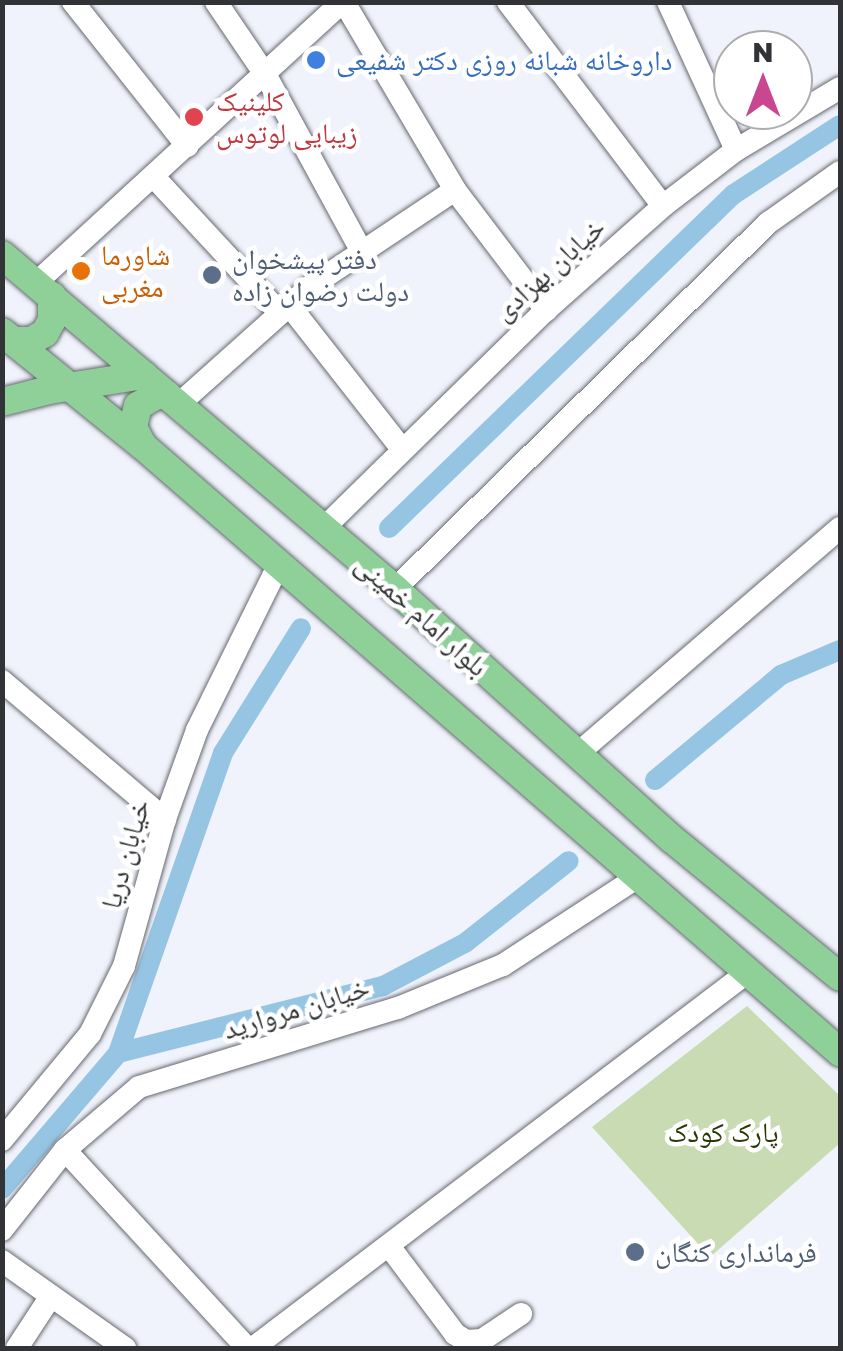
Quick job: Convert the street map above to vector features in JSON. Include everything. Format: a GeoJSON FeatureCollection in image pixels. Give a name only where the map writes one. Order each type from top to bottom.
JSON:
{"type":"FeatureCollection","features":[{"type":"Feature","properties":{"kind":"main road","name":"بلوار امام خمینی"},"geometry":{"type":"LineString","coordinates":[[2,256],[396,589],[576,755],[840,977]]}},
{"type":"Feature","properties":{"kind":"main road"},"geometry":{"type":"LineString","coordinates":[[9,337],[39,338],[50,327],[45,289]]}},
{"type":"Feature","properties":{"kind":"main road","name":"بلوار امام خمینی"},"geometry":{"type":"LineString","coordinates":[[9,337],[143,446],[840,1052]]}},
{"type":"Feature","properties":{"kind":"main road"},"geometry":{"type":"LineString","coordinates":[[2,402],[67,386],[144,375]]}},
{"type":"Feature","properties":{"kind":"main road"},"geometry":{"type":"LineString","coordinates":[[143,446],[132,427],[138,406],[156,395],[173,400]]}},
{"type":"Feature","properties":{"kind":"main road"},"geometry":{"type":"LineString","coordinates":[[804,946],[840,960]]}},
{"type":"Feature","properties":{"kind":"street"},"geometry":{"type":"LineString","coordinates":[[73,2],[186,146]]}},
{"type":"Feature","properties":{"kind":"street"},"geometry":{"type":"LineString","coordinates":[[216,2],[265,74],[362,252]]}},
{"type":"Feature","properties":{"kind":"street"},"geometry":{"type":"LineString","coordinates":[[45,289],[153,176],[344,2],[455,190],[546,310]]}},
{"type":"Feature","properties":{"kind":"street"},"geometry":{"type":"LineString","coordinates":[[508,2],[662,206]]}},
{"type":"Feature","properties":{"kind":"street"},"geometry":{"type":"LineString","coordinates":[[668,2],[736,150]]}},
{"type":"Feature","properties":{"kind":"street","name":"خیابان بهزادی"},"geometry":{"type":"LineString","coordinates":[[325,528],[546,310],[662,206],[736,150],[840,88]]}},
{"type":"Feature","properties":{"kind":"street"},"geometry":{"type":"LineString","coordinates":[[396,589],[768,223],[840,172]]}},
{"type":"Feature","properties":{"kind":"street"},"geometry":{"type":"LineString","coordinates":[[153,176],[285,309],[402,449]]}},
{"type":"Feature","properties":{"kind":"street"},"geometry":{"type":"LineString","coordinates":[[173,400],[285,309],[455,190]]}},
{"type":"Feature","properties":{"kind":"street"},"geometry":{"type":"LineString","coordinates":[[576,755],[840,528]]}},
{"type":"Feature","properties":{"kind":"street","name":"خیابان دریا"},"geometry":{"type":"LineString","coordinates":[[2,1140],[90,1034],[124,966],[165,819],[197,730],[278,566]]}},
{"type":"Feature","properties":{"kind":"street"},"geometry":{"type":"LineString","coordinates":[[2,681],[165,819]]}},
{"type":"Feature","properties":{"kind":"street","name":"خیابان مروارید"},"geometry":{"type":"LineString","coordinates":[[2,1230],[65,1150],[139,1087],[398,1008],[503,965],[638,877]]}},
{"type":"Feature","properties":{"kind":"street"},"geometry":{"type":"LineString","coordinates":[[65,1150],[250,1348],[748,972]]}},
{"type":"Feature","properties":{"kind":"street"},"geometry":{"type":"LineString","coordinates":[[388,1246],[456,1334],[466,1341],[482,1340],[521,1314]]}},
{"type":"Feature","properties":{"kind":"street"},"geometry":{"type":"LineString","coordinates":[[2,1261],[126,1348]]}},
{"type":"Feature","properties":{"kind":"street"},"geometry":{"type":"LineString","coordinates":[[17,1348],[51,1296]]}},
{"type":"Feature","properties":{"kind":"green space","name":"پارک کودک"},"geometry":{"type":"Polygon","coordinates":[[[747,1006],[840,1096],[840,1143],[710,1257],[592,1127],[747,1006]]]}},
{"type":"Feature","properties":{"kind":"waterway"},"geometry":{"type":"LineString","coordinates":[[389,528],[734,194],[840,125]]}},
{"type":"Feature","properties":{"kind":"waterway"},"geometry":{"type":"LineString","coordinates":[[2,1189],[118,1053],[223,753],[301,628]]}},
{"type":"Feature","properties":{"kind":"waterway"},"geometry":{"type":"LineString","coordinates":[[655,780],[781,675],[840,650]]}},
{"type":"Feature","properties":{"kind":"waterway"},"geometry":{"type":"LineString","coordinates":[[118,1053],[383,986],[465,943],[569,861]]}},
{"type":"Feature","properties":{"kind":"place","name":"داروخانه شبانه روزی دکتر شفیعی"},"geometry":{"type":"Point","coordinates":[316,60]}},
{"type":"Feature","properties":{"kind":"place","name":"کلینیک زیبایی لوتوس"},"geometry":{"type":"Point","coordinates":[194,117]}},
{"type":"Feature","properties":{"kind":"place","name":"شاورما مغربی"},"geometry":{"type":"Point","coordinates":[81,271]}},
{"type":"Feature","properties":{"kind":"place","name":"دفتر پیشخوان دولت رضوان زاده"},"geometry":{"type":"Point","coordinates":[212,275]}},
{"type":"Feature","properties":{"kind":"place","name":"فرمانداری کنگان"},"geometry":{"type":"Point","coordinates":[635,1252]}}]}
